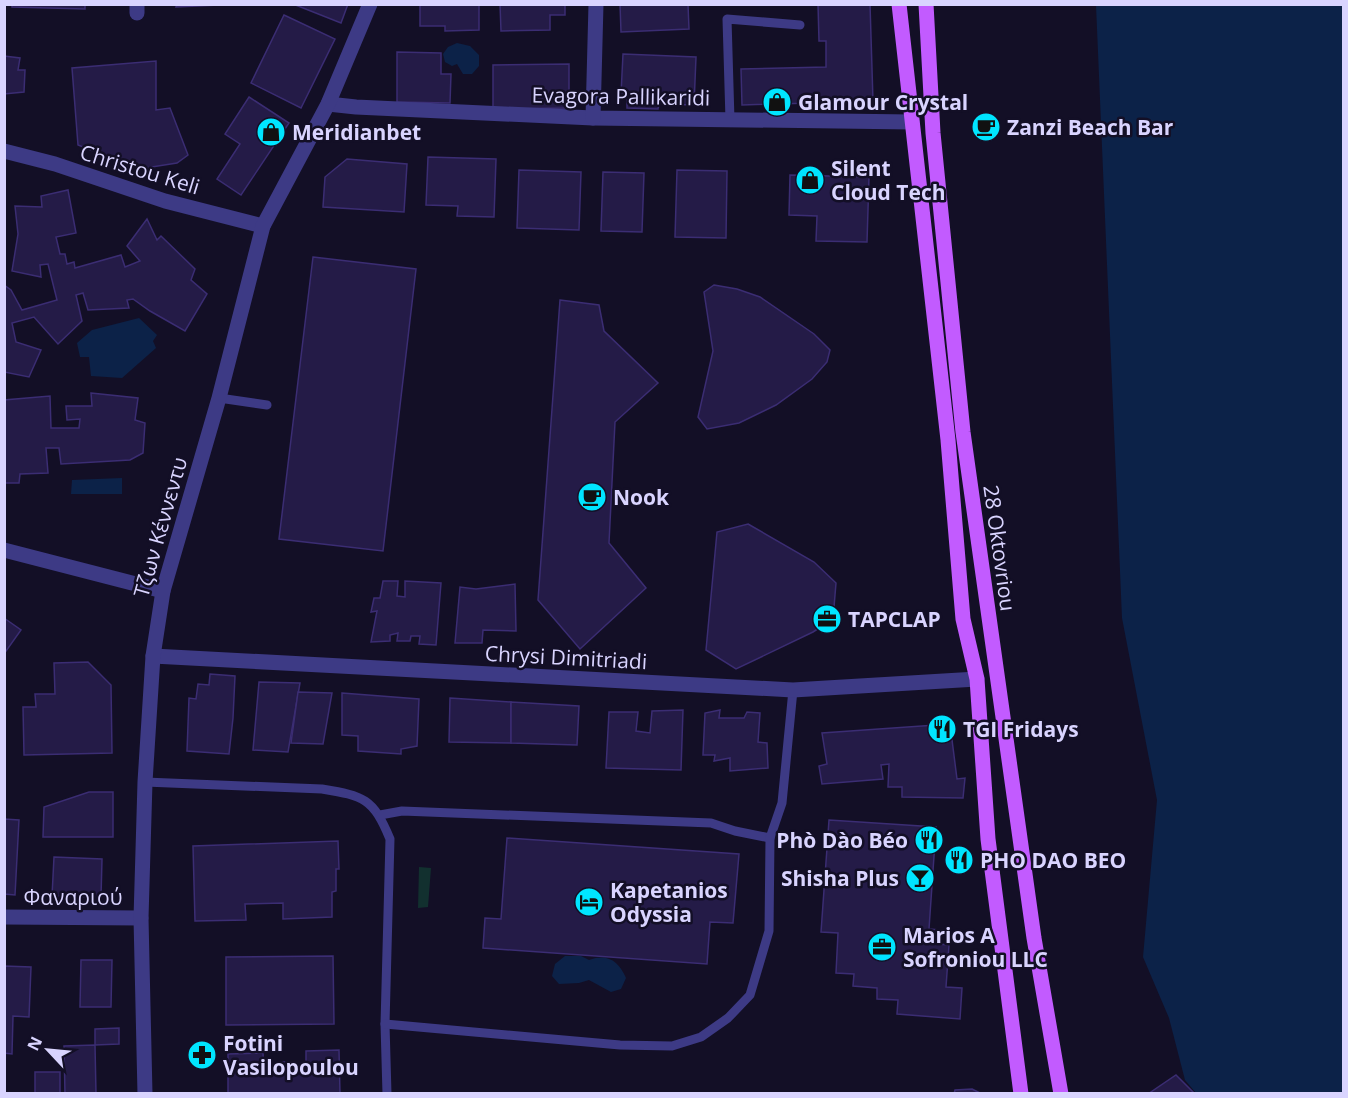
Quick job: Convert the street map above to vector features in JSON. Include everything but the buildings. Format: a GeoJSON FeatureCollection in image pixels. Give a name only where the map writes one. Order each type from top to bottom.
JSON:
{"type":"FeatureCollection","features":[{"type":"Feature","properties":{"kind":"main road","name":"28 Oktovriou"},"geometry":{"type":"LineString","coordinates":[[899,4],[948,440],[963,620],[977,680],[988,839],[1021,1094]]}},
{"type":"Feature","properties":{"kind":"main road","name":"28 Oktovriou"},"geometry":{"type":"LineString","coordinates":[[926,4],[933,134],[963,432],[1034,938],[1061,1094]]}},
{"type":"Feature","properties":{"kind":"street","name":"Τζων Κέννεντυ"},"geometry":{"type":"LineString","coordinates":[[146,1094],[141,918],[145,782],[153,656],[163,591],[219,398],[263,226],[328,104],[370,4]]}},
{"type":"Feature","properties":{"kind":"street"},"geometry":{"type":"LineString","coordinates":[[593,118],[596,4]]}},
{"type":"Feature","properties":{"kind":"street","name":"Evagora Pallikaridi"},"geometry":{"type":"LineString","coordinates":[[328,104],[593,118],[912,122]]}},
{"type":"Feature","properties":{"kind":"street","name":"Christou Keli"},"geometry":{"type":"LineString","coordinates":[[4,151],[54,164],[165,201],[263,226]]}},
{"type":"Feature","properties":{"kind":"street"},"geometry":{"type":"LineString","coordinates":[[4,550],[163,591]]}},
{"type":"Feature","properties":{"kind":"street","name":"Chrysi Dimitriadi"},"geometry":{"type":"LineString","coordinates":[[153,656],[793,690],[977,680]]}},
{"type":"Feature","properties":{"kind":"street","name":"Φαναριού"},"geometry":{"type":"LineString","coordinates":[[4,917],[141,918]]}},
{"type":"Feature","properties":{"kind":"lane"},"geometry":{"type":"LineString","coordinates":[[730,120],[727,19],[800,25]]}},
{"type":"Feature","properties":{"kind":"lane"},"geometry":{"type":"LineString","coordinates":[[219,398],[267,405]]}},
{"type":"Feature","properties":{"kind":"lane"},"geometry":{"type":"LineString","coordinates":[[385,1024],[620,1045],[672,1046],[701,1036],[728,1018],[750,995],[769,931],[770,838],[782,803],[793,690]]}},
{"type":"Feature","properties":{"kind":"lane"},"geometry":{"type":"LineString","coordinates":[[145,782],[322,789],[350,793],[369,802],[380,815],[390,839],[385,1024],[387,1094]]}},
{"type":"Feature","properties":{"kind":"lane"},"geometry":{"type":"LineString","coordinates":[[380,815],[402,811],[711,823],[735,831],[770,838]]}},
{"type":"Feature","properties":{"kind":"green space"},"geometry":{"type":"Polygon","coordinates":[[[419,867],[431,868],[428,907],[418,908],[419,867]]]}},
{"type":"Feature","properties":{"kind":"water"},"geometry":{"type":"Polygon","coordinates":[[[1096,5],[1343,5],[1343,1093],[1196,1093],[1185,1080],[1169,1018],[1143,957],[1157,800],[1122,618],[1096,5]]]}},
{"type":"Feature","properties":{"kind":"water"},"geometry":{"type":"Polygon","coordinates":[[[457,43],[470,46],[479,55],[479,66],[472,74],[463,74],[457,64],[452,66],[445,62],[443,54],[448,47],[457,43]]]}},
{"type":"Feature","properties":{"kind":"water"},"geometry":{"type":"Polygon","coordinates":[[[139,318],[157,335],[153,341],[156,348],[122,378],[91,376],[89,357],[80,357],[77,343],[92,330],[139,318]]]}},
{"type":"Feature","properties":{"kind":"water"},"geometry":{"type":"Polygon","coordinates":[[[122,478],[122,494],[71,494],[72,480],[122,478]]]}},
{"type":"Feature","properties":{"kind":"water"},"geometry":{"type":"Polygon","coordinates":[[[565,956],[581,956],[589,960],[601,957],[612,960],[620,967],[626,978],[621,989],[611,992],[589,980],[559,984],[552,976],[555,964],[565,956]]]}},
{"type":"Feature","properties":{"kind":"place","name":"Glamour Crystal"},"geometry":{"type":"Point","coordinates":[777,102]}},
{"type":"Feature","properties":{"kind":"place","name":"Zanzi Beach Bar"},"geometry":{"type":"Point","coordinates":[986,127]}},
{"type":"Feature","properties":{"kind":"place","name":"Meridianbet"},"geometry":{"type":"Point","coordinates":[271,132]}},
{"type":"Feature","properties":{"kind":"place","name":"Silent Cloud Tech"},"geometry":{"type":"Point","coordinates":[810,180]}},
{"type":"Feature","properties":{"kind":"place","name":"Nook"},"geometry":{"type":"Point","coordinates":[592,497]}},
{"type":"Feature","properties":{"kind":"place","name":"TAPCLAP"},"geometry":{"type":"Point","coordinates":[827,619]}},
{"type":"Feature","properties":{"kind":"place","name":"TGI Fridays"},"geometry":{"type":"Point","coordinates":[942,729]}},
{"type":"Feature","properties":{"kind":"place","name":"Phò Dào Béo"},"geometry":{"type":"Point","coordinates":[929,840]}},
{"type":"Feature","properties":{"kind":"place","name":"PHO DAO BEO"},"geometry":{"type":"Point","coordinates":[959,860]}},
{"type":"Feature","properties":{"kind":"place","name":"Shisha Plus"},"geometry":{"type":"Point","coordinates":[920,878]}},
{"type":"Feature","properties":{"kind":"place","name":"Kapetanios Odyssia"},"geometry":{"type":"Point","coordinates":[589,902]}},
{"type":"Feature","properties":{"kind":"place","name":"Marios A Sofroniou LLC"},"geometry":{"type":"Point","coordinates":[882,947]}},
{"type":"Feature","properties":{"kind":"place","name":"Fotini Vasilopoulou"},"geometry":{"type":"Point","coordinates":[202,1055]}}]}
